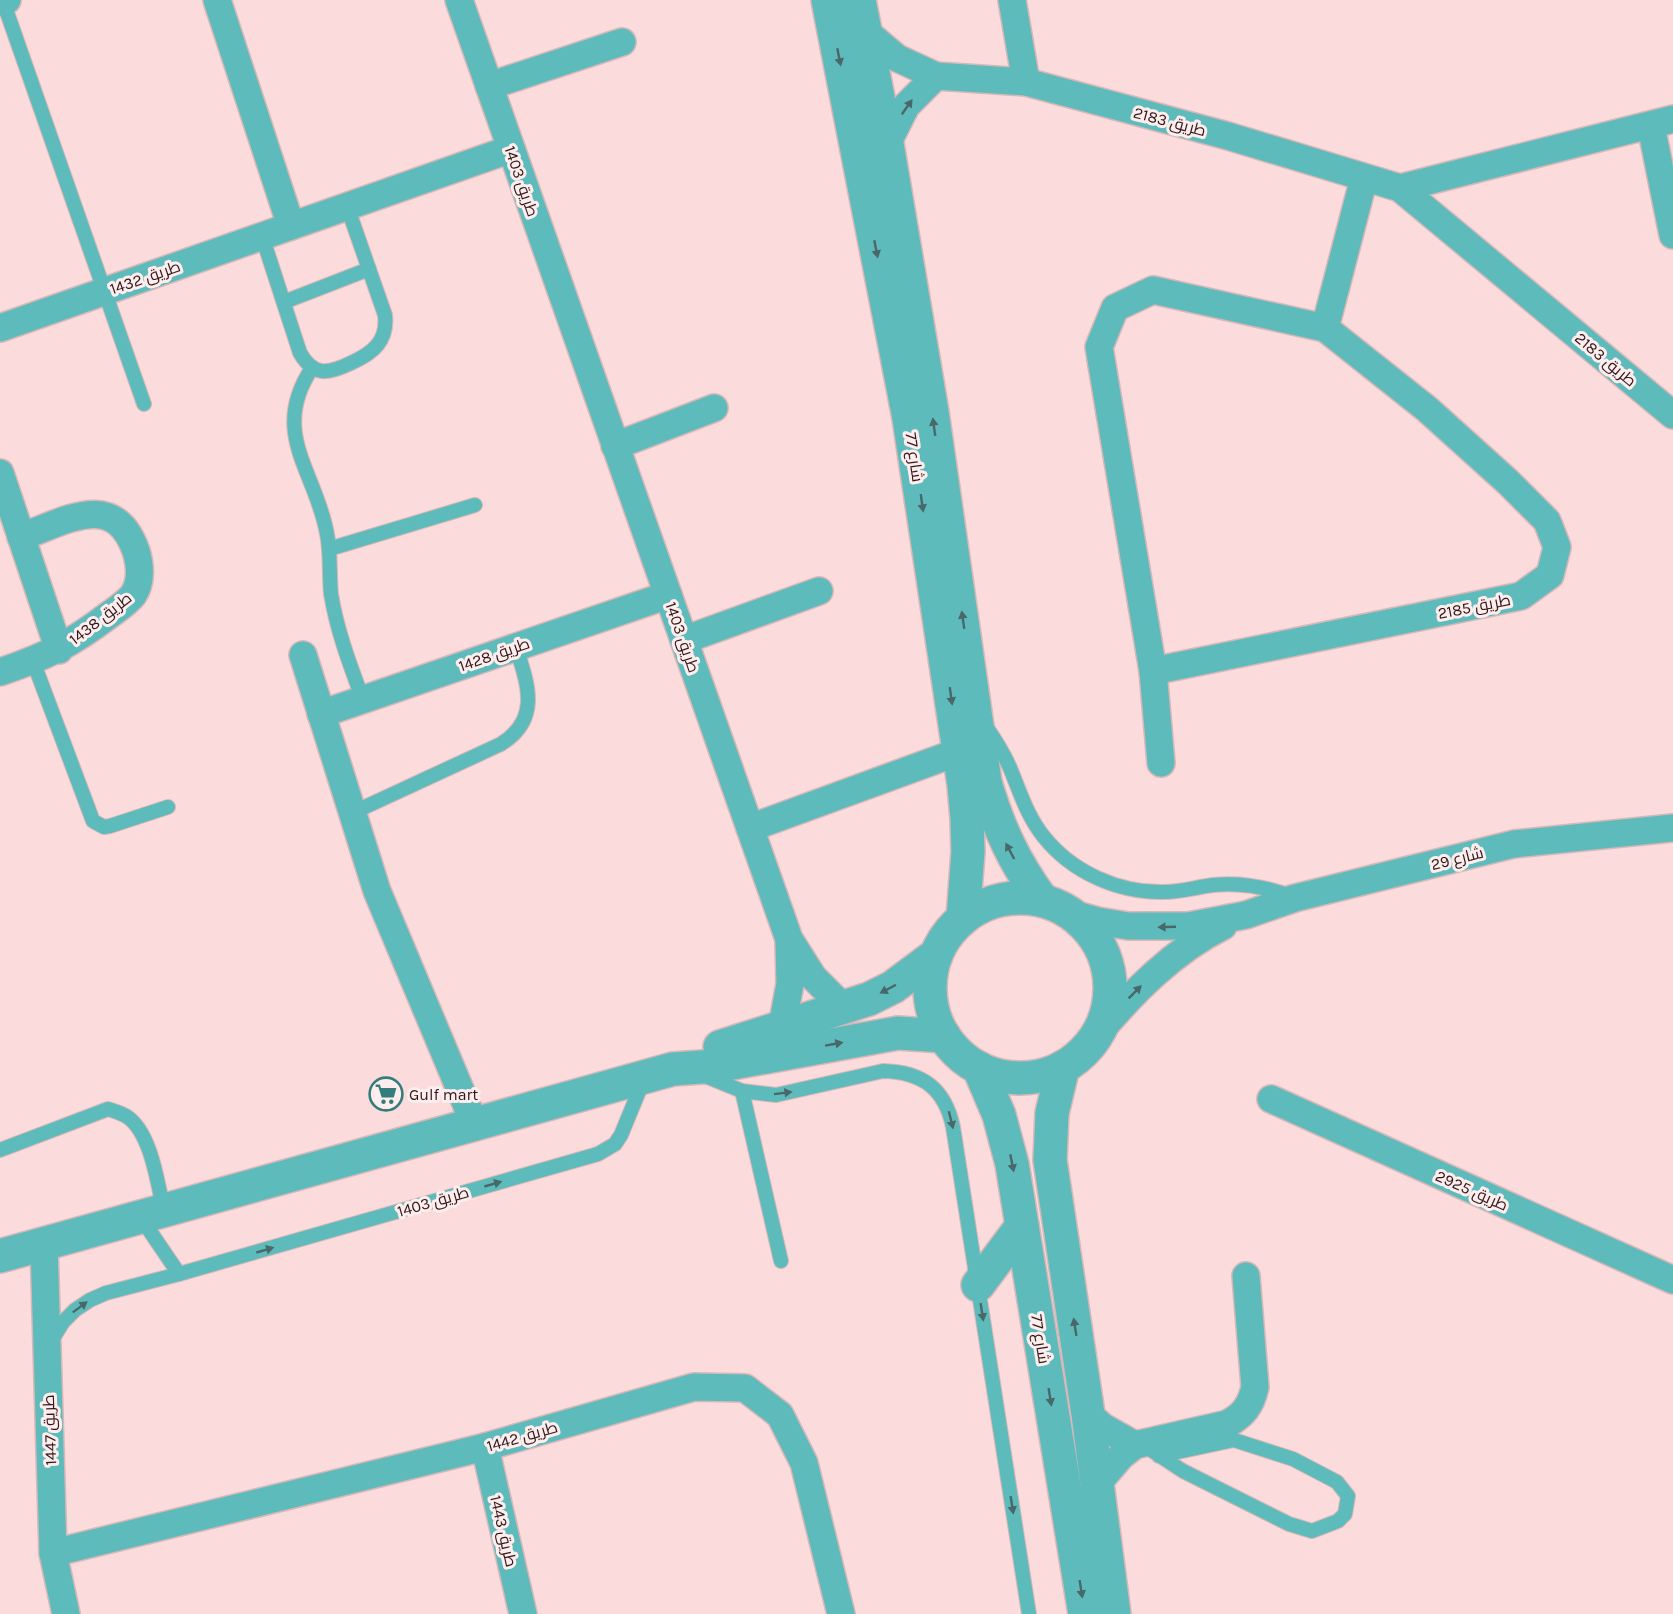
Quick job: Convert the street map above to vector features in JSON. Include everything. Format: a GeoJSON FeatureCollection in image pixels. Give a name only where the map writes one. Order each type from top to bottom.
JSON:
{"type":"FeatureCollection","features":[{"type":"Feature","properties":{"kind":"street"},"geometry":{"type":"LineString","coordinates":[[217,0],[291,226]]}},
{"type":"Feature","properties":{"kind":"street","name":"طريق 1403"},"geometry":{"type":"LineString","coordinates":[[459,0],[789,939],[813,977],[844,1008]]}},
{"type":"Feature","properties":{"kind":"street","name":"شارع 77"},"geometry":{"type":"LineString","coordinates":[[828,0],[909,418],[964,785],[968,852],[963,918]]}},
{"type":"Feature","properties":{"kind":"street"},"geometry":{"type":"LineString","coordinates":[[1012,0],[1026,82]]}},
{"type":"Feature","properties":{"kind":"street","name":"شارع 77"},"geometry":{"type":"LineString","coordinates":[[862,16],[887,144],[932,412],[985,782],[1006,844],[1023,874],[1055,907]]}},
{"type":"Feature","properties":{"kind":"street","name":"طريق 2183"},"geometry":{"type":"LineString","coordinates":[[862,16],[897,58],[936,76],[1026,82],[1228,136],[1400,188],[1673,415]]}},
{"type":"Feature","properties":{"kind":"street"},"geometry":{"type":"LineString","coordinates":[[489,86],[622,42]]}},
{"type":"Feature","properties":{"kind":"street"},"geometry":{"type":"LineString","coordinates":[[887,144],[906,106],[936,76]]}},
{"type":"Feature","properties":{"kind":"street"},"geometry":{"type":"LineString","coordinates":[[1662,123],[1673,235]]}},
{"type":"Feature","properties":{"kind":"street","name":"طريق 2183"},"geometry":{"type":"LineString","coordinates":[[1400,188],[1662,123]]}},
{"type":"Feature","properties":{"kind":"street","name":"طريق 1432"},"geometry":{"type":"LineString","coordinates":[[0,328],[511,148]]}},
{"type":"Feature","properties":{"kind":"street"},"geometry":{"type":"LineString","coordinates":[[1325,328],[1364,178]]}},
{"type":"Feature","properties":{"kind":"street","name":"طريق 2185"},"geometry":{"type":"LineString","coordinates":[[1153,671],[1521,596],[1550,575],[1557,547],[1547,521],[1508,482],[1427,409],[1325,328],[1153,290],[1115,308],[1100,347],[1153,671],[1161,763]]}},
{"type":"Feature","properties":{"kind":"street"},"geometry":{"type":"LineString","coordinates":[[615,446],[714,408]]}},
{"type":"Feature","properties":{"kind":"street"},"geometry":{"type":"LineString","coordinates":[[0,473],[58,650]]}},
{"type":"Feature","properties":{"kind":"street","name":"طريق 1438"},"geometry":{"type":"LineString","coordinates":[[0,672],[58,650],[104,619],[133,596],[139,578],[137,555],[125,529],[115,518],[103,513],[76,517],[21,537]]}},
{"type":"Feature","properties":{"kind":"street"},"geometry":{"type":"LineString","coordinates":[[684,639],[819,591]]}},
{"type":"Feature","properties":{"kind":"street","name":"طريق 1428"},"geometry":{"type":"LineString","coordinates":[[321,714],[668,595]]}},
{"type":"Feature","properties":{"kind":"street"},"geometry":{"type":"LineString","coordinates":[[303,655],[377,891],[475,1125]]}},
{"type":"Feature","properties":{"kind":"street"},"geometry":{"type":"LineString","coordinates":[[750,828],[958,752]]}},
{"type":"Feature","properties":{"kind":"street","name":"شارع 29"},"geometry":{"type":"LineString","coordinates":[[1096,1036],[1117,1011],[1163,966],[1217,929],[1246,915],[1295,898],[1514,844],[1673,828]]}},
{"type":"Feature","properties":{"kind":"street"},"geometry":{"type":"LineString","coordinates":[[1014,897],[1055,907],[1090,931],[1104,956],[1110,983],[1107,1010],[1096,1036],[1081,1054],[1063,1067],[1043,1075],[1021,1078],[1000,1075],[979,1068],[959,1054],[944,1036],[935,1017],[930,997],[930,976],[936,955],[946,935],[963,918],[987,904],[1014,897]]}},
{"type":"Feature","properties":{"kind":"street","name":"شارع 29"},"geometry":{"type":"LineString","coordinates":[[1055,907],[1128,926],[1188,926],[1246,915]]}},
{"type":"Feature","properties":{"kind":"street","name":"طريق 1403"},"geometry":{"type":"LineString","coordinates":[[782,1028],[789,984],[789,939]]}},
{"type":"Feature","properties":{"kind":"street"},"geometry":{"type":"LineString","coordinates":[[668,1072],[698,1055],[844,1008],[893,987],[936,955]]}},
{"type":"Feature","properties":{"kind":"street"},"geometry":{"type":"LineString","coordinates":[[0,1256],[668,1072],[898,1033],[944,1036]]}},
{"type":"Feature","properties":{"kind":"street"},"geometry":{"type":"LineString","coordinates":[[1063,1067],[1052,1113],[1050,1160],[1088,1414],[1114,1614]]}},
{"type":"Feature","properties":{"kind":"street","name":"شارع 77"},"geometry":{"type":"LineString","coordinates":[[979,1068],[999,1115],[1006,1139],[1085,1614]]}},
{"type":"Feature","properties":{"kind":"street","name":"طريق 2925"},"geometry":{"type":"LineString","coordinates":[[1271,1099],[1673,1280]]}},
{"type":"Feature","properties":{"kind":"street"},"geometry":{"type":"LineString","coordinates":[[978,1285],[1022,1226]]}},
{"type":"Feature","properties":{"kind":"street","name":"طريق 1447"},"geometry":{"type":"LineString","coordinates":[[44,1244],[53,1553],[66,1614]]}},
{"type":"Feature","properties":{"kind":"street"},"geometry":{"type":"LineString","coordinates":[[1096,1484],[1121,1456],[1227,1424],[1247,1409],[1255,1387],[1246,1276]]}},
{"type":"Feature","properties":{"kind":"street","name":"طريق 1442"},"geometry":{"type":"LineString","coordinates":[[53,1553],[485,1447],[694,1387],[745,1388],[780,1415],[804,1463],[841,1614]]}},
{"type":"Feature","properties":{"kind":"street"},"geometry":{"type":"LineString","coordinates":[[1088,1414],[1102,1427],[1145,1448]]}},
{"type":"Feature","properties":{"kind":"street","name":"طريق 1443"},"geometry":{"type":"LineString","coordinates":[[485,1447],[523,1614]]}},
{"type":"Feature","properties":{"kind":"lane"},"geometry":{"type":"LineString","coordinates":[[3,1],[144,404]]}},
{"type":"Feature","properties":{"kind":"lane"},"geometry":{"type":"LineString","coordinates":[[262,236],[300,353],[312,368],[327,372],[336,370],[367,356],[380,343],[386,325],[385,315],[347,206]]}},
{"type":"Feature","properties":{"kind":"lane"},"geometry":{"type":"LineString","coordinates":[[284,302],[369,269]]}},
{"type":"Feature","properties":{"kind":"lane"},"geometry":{"type":"LineString","coordinates":[[312,368],[297,396],[294,427],[301,459],[323,518],[329,549],[331,593],[340,636],[363,700]]}},
{"type":"Feature","properties":{"kind":"lane"},"geometry":{"type":"LineString","coordinates":[[329,549],[475,505]]}},
{"type":"Feature","properties":{"kind":"lane"},"geometry":{"type":"LineString","coordinates":[[352,813],[512,737],[526,716],[528,703],[525,676],[516,647]]}},
{"type":"Feature","properties":{"kind":"lane"},"geometry":{"type":"LineString","coordinates":[[33,661],[93,821],[104,827],[110,826],[168,807]]}},
{"type":"Feature","properties":{"kind":"lane"},"geometry":{"type":"LineString","coordinates":[[975,712],[1000,748],[1028,815],[1063,857],[1085,872],[1110,884],[1136,890],[1163,892],[1233,884],[1265,888],[1295,898]]}},
{"type":"Feature","properties":{"kind":"lane"},"geometry":{"type":"LineString","coordinates":[[668,1072],[742,1091],[776,1095],[883,1071],[900,1071],[930,1084],[942,1097],[950,1111],[1028,1614]]}},
{"type":"Feature","properties":{"kind":"lane","name":"طريق 1403"},"geometry":{"type":"LineString","coordinates":[[46,1353],[63,1322],[90,1300],[106,1293],[598,1154],[615,1144],[668,1072]]}},
{"type":"Feature","properties":{"kind":"lane"},"geometry":{"type":"LineString","coordinates":[[742,1091],[781,1261]]}},
{"type":"Feature","properties":{"kind":"lane"},"geometry":{"type":"LineString","coordinates":[[0,1150],[108,1109],[127,1116],[137,1126],[146,1143],[153,1215],[179,1274]]}},
{"type":"Feature","properties":{"kind":"lane"},"geometry":{"type":"LineString","coordinates":[[1234,1440],[1293,1459],[1337,1482],[1348,1496],[1345,1514],[1338,1521],[1312,1531],[1289,1524],[1183,1471],[1145,1448],[1234,1440]]}},
{"type":"Feature","properties":{"kind":"place","name":"Gulf mart"},"geometry":{"type":"Point","coordinates":[386,1094]}}]}
